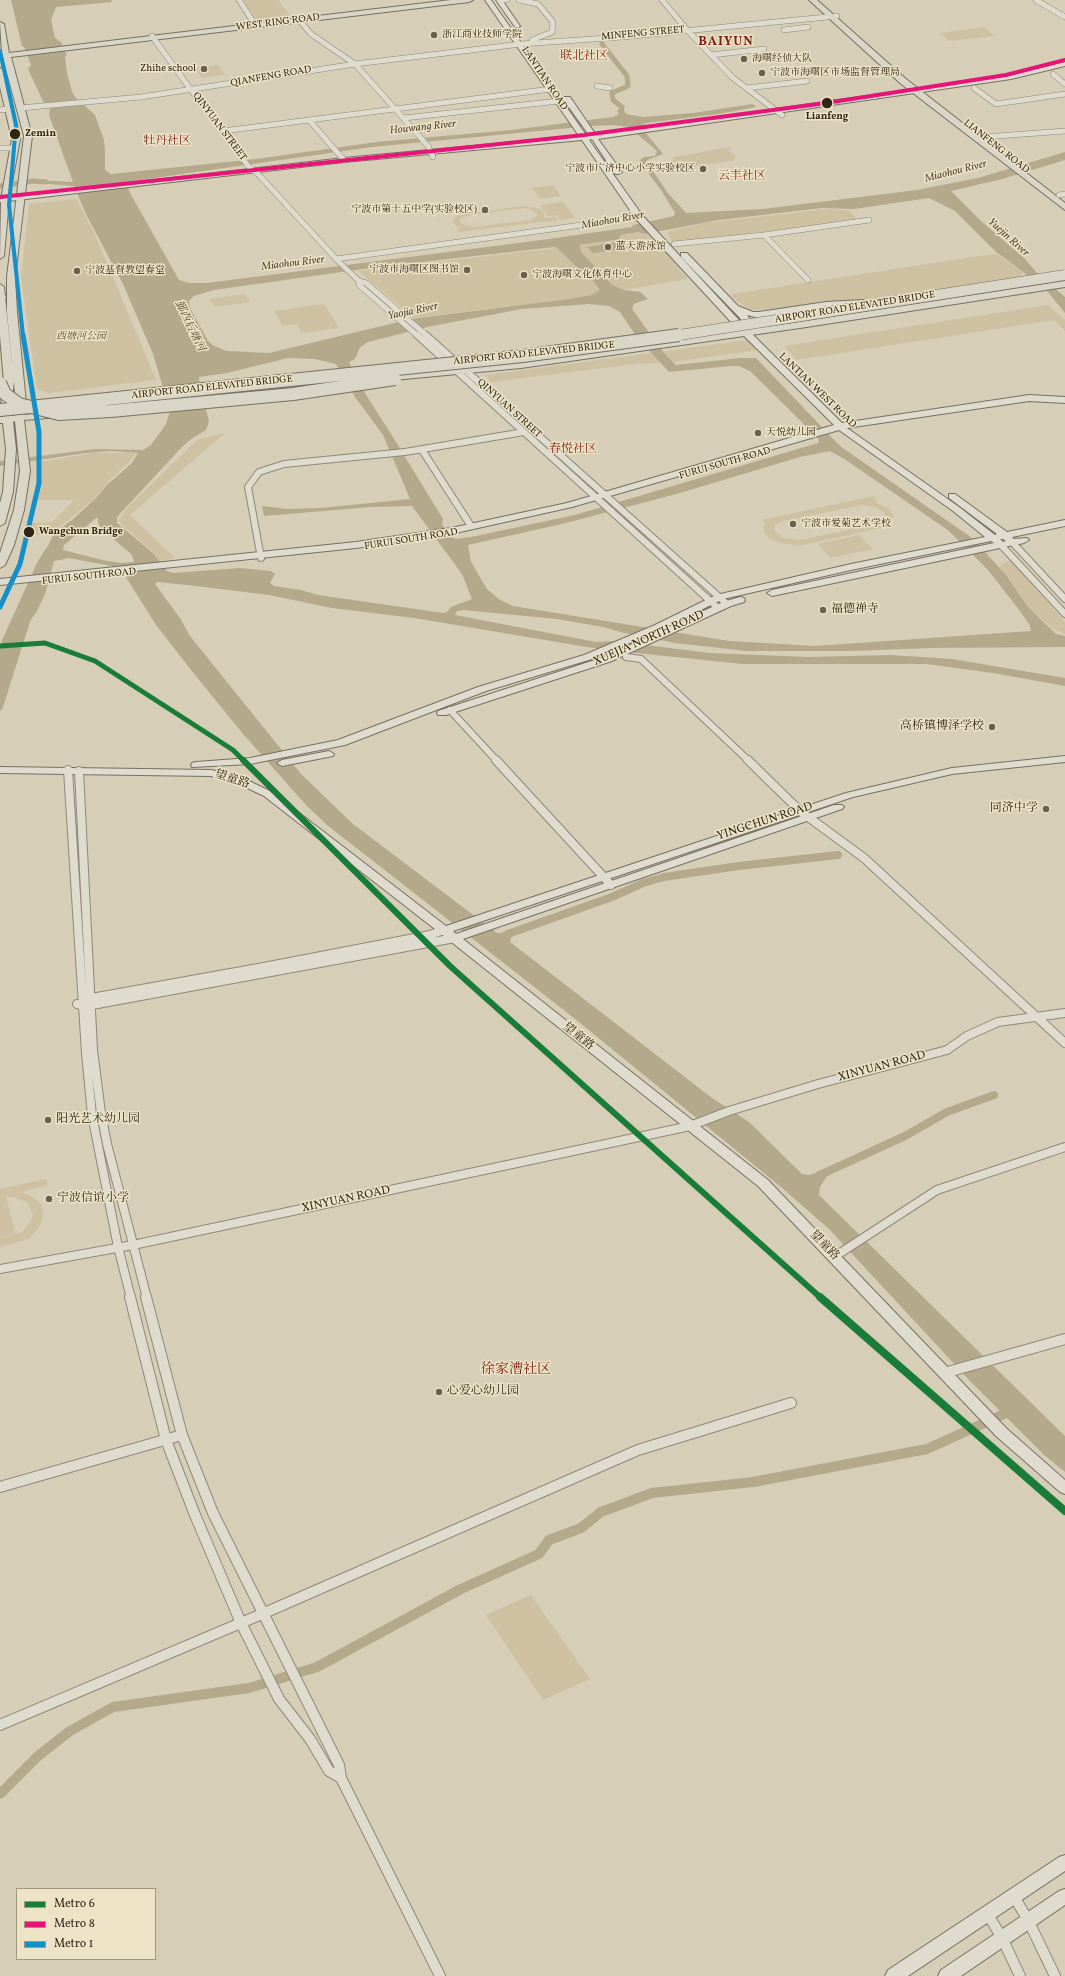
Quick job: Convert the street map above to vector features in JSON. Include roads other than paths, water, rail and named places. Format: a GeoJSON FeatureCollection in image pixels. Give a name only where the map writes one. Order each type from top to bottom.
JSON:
{"type":"FeatureCollection","features":[{"type":"Feature","properties":{"kind":"highway","name":"AIRPORT ROAD ELEVATED BRIDGE"},"geometry":{"type":"LineString","coordinates":[[2,406],[564,351],[631,343],[1065,275]]}},
{"type":"Feature","properties":{"kind":"highway","name":"AIRPORT ROAD ELEVATED BRIDGE"},"geometry":{"type":"LineString","coordinates":[[2,418],[564,357],[1065,282]]}},
{"type":"Feature","properties":{"kind":"highway"},"geometry":{"type":"LineString","coordinates":[[154,391],[319,369],[489,355],[564,351]]}},
{"type":"Feature","properties":{"kind":"highway"},"geometry":{"type":"LineString","coordinates":[[0,383],[5,394],[19,404],[59,414],[111,411],[277,395],[437,374],[487,365]]}},
{"type":"Feature","properties":{"kind":"highway"},"geometry":{"type":"LineString","coordinates":[[106,409],[322,386],[352,385]]}},
{"type":"Feature","properties":{"kind":"main road","name":"WEST RING ROAD"},"geometry":{"type":"LineString","coordinates":[[154,37],[254,23],[445,0]]}},
{"type":"Feature","properties":{"kind":"main road","name":"WEST RING ROAD"},"geometry":{"type":"LineString","coordinates":[[3,53],[300,21],[469,0]]}},
{"type":"Feature","properties":{"kind":"main road"},"geometry":{"type":"LineString","coordinates":[[813,0],[921,93]]}},
{"type":"Feature","properties":{"kind":"main road"},"geometry":{"type":"LineString","coordinates":[[821,0],[833,16]]}},
{"type":"Feature","properties":{"kind":"main road"},"geometry":{"type":"LineString","coordinates":[[0,24],[3,53],[28,136],[10,277],[21,402],[20,418],[25,471],[19,510],[9,545],[0,565]]}},
{"type":"Feature","properties":{"kind":"main road"},"geometry":{"type":"LineString","coordinates":[[0,70],[16,139],[7,190],[2,202],[0,256]]}},
{"type":"Feature","properties":{"kind":"main road","name":"LIANFENG ROAD"},"geometry":{"type":"LineString","coordinates":[[921,93],[984,137],[1002,155]]}},
{"type":"Feature","properties":{"kind":"main road","name":"LIANFENG ROAD"},"geometry":{"type":"LineString","coordinates":[[921,93],[1037,182],[1065,207]]}},
{"type":"Feature","properties":{"kind":"main road","name":"LIANFENG ROAD"},"geometry":{"type":"LineString","coordinates":[[1037,182],[1063,196]]}},
{"type":"Feature","properties":{"kind":"main road"},"geometry":{"type":"LineString","coordinates":[[2,406],[21,402],[154,391],[359,370],[630,339],[1065,272]]}},
{"type":"Feature","properties":{"kind":"main road"},"geometry":{"type":"LineString","coordinates":[[2,418],[20,418],[337,382],[521,365],[755,332],[1052,286],[1065,282]]}},
{"type":"Feature","properties":{"kind":"main road"},"geometry":{"type":"LineString","coordinates":[[0,295],[9,382],[2,406],[2,418],[10,449],[8,492],[0,523]]}},
{"type":"Feature","properties":{"kind":"street"},"geometry":{"type":"LineString","coordinates":[[239,0],[254,23]]}},
{"type":"Feature","properties":{"kind":"street","name":"LANTIAN ROAD"},"geometry":{"type":"LineString","coordinates":[[488,0],[527,45]]}},
{"type":"Feature","properties":{"kind":"street"},"geometry":{"type":"LineString","coordinates":[[500,0],[507,0]]}},
{"type":"Feature","properties":{"kind":"street","name":"LANTIAN ROAD"},"geometry":{"type":"LineString","coordinates":[[500,0],[527,45],[596,139]]}},
{"type":"Feature","properties":{"kind":"street"},"geometry":{"type":"LineString","coordinates":[[519,0],[532,1],[538,4],[553,22],[552,32],[527,45]]}},
{"type":"Feature","properties":{"kind":"street"},"geometry":{"type":"LineString","coordinates":[[662,0],[688,31],[733,78],[780,113]]}},
{"type":"Feature","properties":{"kind":"street"},"geometry":{"type":"LineString","coordinates":[[1036,0],[1065,17]]}},
{"type":"Feature","properties":{"kind":"street","name":"MINFENG STREET"},"geometry":{"type":"LineString","coordinates":[[527,45],[688,31],[833,16]]}},
{"type":"Feature","properties":{"kind":"street"},"geometry":{"type":"LineString","coordinates":[[300,21],[311,34],[355,64],[418,134],[431,152]]}},
{"type":"Feature","properties":{"kind":"street"},"geometry":{"type":"LineString","coordinates":[[784,30],[808,27]]}},
{"type":"Feature","properties":{"kind":"street","name":"QINYUAN STREET"},"geometry":{"type":"LineString","coordinates":[[154,37],[240,156],[350,272],[360,281],[366,283],[406,318],[450,360]]}},
{"type":"Feature","properties":{"kind":"street","name":"QIANFENG ROAD"},"geometry":{"type":"LineString","coordinates":[[20,108],[96,102],[191,90],[355,64],[527,45]]}},
{"type":"Feature","properties":{"kind":"street"},"geometry":{"type":"LineString","coordinates":[[711,55],[764,49]]}},
{"type":"Feature","properties":{"kind":"street"},"geometry":{"type":"LineString","coordinates":[[2,202],[344,160],[585,140],[627,135],[921,93],[1011,77],[1065,64]]}},
{"type":"Feature","properties":{"kind":"street"},"geometry":{"type":"LineString","coordinates":[[921,93],[974,88],[1065,71]]}},
{"type":"Feature","properties":{"kind":"street"},"geometry":{"type":"LineString","coordinates":[[1053,74],[1065,84]]}},
{"type":"Feature","properties":{"kind":"street"},"geometry":{"type":"LineString","coordinates":[[747,88],[807,81]]}},
{"type":"Feature","properties":{"kind":"street"},"geometry":{"type":"LineString","coordinates":[[223,131],[556,86]]}},
{"type":"Feature","properties":{"kind":"street","name":"LANTIAN ROAD"},"geometry":{"type":"LineString","coordinates":[[556,86],[559,101],[585,140]]}},
{"type":"Feature","properties":{"kind":"street"},"geometry":{"type":"LineString","coordinates":[[597,86],[610,88]]}},
{"type":"Feature","properties":{"kind":"street"},"geometry":{"type":"LineString","coordinates":[[974,88],[996,104],[1065,94]]}},
{"type":"Feature","properties":{"kind":"street"},"geometry":{"type":"LineString","coordinates":[[404,118],[559,101]]}},
{"type":"Feature","properties":{"kind":"street"},"geometry":{"type":"LineString","coordinates":[[0,110],[9,109]]}},
{"type":"Feature","properties":{"kind":"street"},"geometry":{"type":"LineString","coordinates":[[310,120],[334,146],[344,160]]}},
{"type":"Feature","properties":{"kind":"street"},"geometry":{"type":"LineString","coordinates":[[984,137],[1065,131]]}},
{"type":"Feature","properties":{"kind":"street"},"geometry":{"type":"LineString","coordinates":[[596,139],[633,195],[645,219]]}},
{"type":"Feature","properties":{"kind":"street"},"geometry":{"type":"LineString","coordinates":[[585,140],[645,219],[658,231]]}},
{"type":"Feature","properties":{"kind":"street"},"geometry":{"type":"LineString","coordinates":[[0,148],[14,148]]}},
{"type":"Feature","properties":{"kind":"street"},"geometry":{"type":"LineString","coordinates":[[253,170],[431,152]]}},
{"type":"Feature","properties":{"kind":"street"},"geometry":{"type":"LineString","coordinates":[[338,260],[645,219]]}},
{"type":"Feature","properties":{"kind":"street"},"geometry":{"type":"LineString","coordinates":[[674,244],[764,235],[869,220]]}},
{"type":"Feature","properties":{"kind":"street","name":"LANTIAN WEST ROAD"},"geometry":{"type":"LineString","coordinates":[[658,231],[674,244],[746,320],[755,332],[847,427],[980,516],[1009,539]]}},
{"type":"Feature","properties":{"kind":"street","name":"LANTIAN WEST ROAD"},"geometry":{"type":"LineString","coordinates":[[658,231],[735,322],[847,427],[994,538],[1002,546]]}},
{"type":"Feature","properties":{"kind":"street"},"geometry":{"type":"LineString","coordinates":[[764,235],[808,280]]}},
{"type":"Feature","properties":{"kind":"street","name":"QINYUAN STREET"},"geometry":{"type":"LineString","coordinates":[[360,281],[359,285],[398,320],[463,371],[603,499],[612,513],[710,601]]}},
{"type":"Feature","properties":{"kind":"street"},"geometry":{"type":"LineString","coordinates":[[731,304],[751,314],[759,314],[826,305],[863,303]]}},
{"type":"Feature","properties":{"kind":"street","name":"QINYUAN STREET"},"geometry":{"type":"LineString","coordinates":[[463,371],[524,432],[603,499],[622,511],[722,603]]}},
{"type":"Feature","properties":{"kind":"street"},"geometry":{"type":"LineString","coordinates":[[847,427],[1029,398],[1065,400]]}},
{"type":"Feature","properties":{"kind":"street"},"geometry":{"type":"LineString","coordinates":[[847,427],[1030,404],[1065,407]]}},
{"type":"Feature","properties":{"kind":"street","name":"FURUI SOUTH ROAD"},"geometry":{"type":"LineString","coordinates":[[0,586],[13,583],[108,572],[261,556],[357,548],[426,537],[603,499],[847,427]]}},
{"type":"Feature","properties":{"kind":"street"},"geometry":{"type":"LineString","coordinates":[[261,556],[248,487],[253,477],[268,468],[284,464],[422,450],[524,432]]}},
{"type":"Feature","properties":{"kind":"street"},"geometry":{"type":"LineString","coordinates":[[422,450],[471,526]]}},
{"type":"Feature","properties":{"kind":"street","name":"FURUI SOUTH ROAD"},"geometry":{"type":"LineString","coordinates":[[452,532],[471,526],[603,499]]}},
{"type":"Feature","properties":{"kind":"street"},"geometry":{"type":"LineString","coordinates":[[1002,546],[1009,539],[1065,523]]}},
{"type":"Feature","properties":{"kind":"street"},"geometry":{"type":"LineString","coordinates":[[982,545],[994,538],[1009,539],[1065,531]]}},
{"type":"Feature","properties":{"kind":"street"},"geometry":{"type":"LineString","coordinates":[[1009,539],[1065,599]]}},
{"type":"Feature","properties":{"kind":"street"},"geometry":{"type":"LineString","coordinates":[[982,545],[1002,546],[1065,614]]}},
{"type":"Feature","properties":{"kind":"street","name":"XUEJIA NORTH ROAD"},"geometry":{"type":"LineString","coordinates":[[289,758],[312,758],[372,740],[450,710],[622,656],[674,630],[722,603],[851,567],[959,546],[982,545]]}},
{"type":"Feature","properties":{"kind":"street","name":"XUEJIA NORTH ROAD"},"geometry":{"type":"LineString","coordinates":[[289,758],[348,740],[482,689],[600,652],[659,627],[710,601],[722,603],[967,553],[982,545]]}},
{"type":"Feature","properties":{"kind":"street"},"geometry":{"type":"LineString","coordinates":[[0,582],[13,583]]}},
{"type":"Feature","properties":{"kind":"street"},"geometry":{"type":"LineString","coordinates":[[622,656],[641,659],[805,814],[864,858],[1065,1043]]}},
{"type":"Feature","properties":{"kind":"street"},"geometry":{"type":"LineString","coordinates":[[450,710],[611,885]]}},
{"type":"Feature","properties":{"kind":"street"},"geometry":{"type":"LineString","coordinates":[[212,773],[289,758]]}},
{"type":"Feature","properties":{"kind":"street","name":"YINGCHUN ROAD"},"geometry":{"type":"LineString","coordinates":[[455,938],[611,885],[805,814],[850,795],[952,771],[1065,759]]}},
{"type":"Feature","properties":{"kind":"street","name":"望童路"},"geometry":{"type":"LineString","coordinates":[[0,762],[201,765],[258,764]]}},
{"type":"Feature","properties":{"kind":"street","name":"YINGCHUN ROAD"},"geometry":{"type":"LineString","coordinates":[[444,930],[603,876],[805,814],[956,777],[1065,765]]}},
{"type":"Feature","properties":{"kind":"street","name":"望童路"},"geometry":{"type":"LineString","coordinates":[[0,770],[212,773],[245,783],[268,794],[694,1125],[763,1183],[976,1407],[1001,1432],[1065,1488]]}},
{"type":"Feature","properties":{"kind":"street"},"geometry":{"type":"LineString","coordinates":[[68,770],[87,1002],[101,1113],[182,1435],[214,1513],[262,1614],[339,1765],[340,1778],[440,1976]]}},
{"type":"Feature","properties":{"kind":"street"},"geometry":{"type":"LineString","coordinates":[[79,771],[92,1115],[118,1247],[166,1440],[195,1515],[241,1623],[279,1699],[310,1739],[329,1771],[340,1778]]}},
{"type":"Feature","properties":{"kind":"street"},"geometry":{"type":"LineString","coordinates":[[87,1002],[430,935],[444,930]]}},
{"type":"Feature","properties":{"kind":"street"},"geometry":{"type":"LineString","coordinates":[[87,1002],[455,938]]}},
{"type":"Feature","properties":{"kind":"street","name":"XINYUAN ROAD"},"geometry":{"type":"LineString","coordinates":[[0,1269],[133,1245],[694,1125],[729,1112],[818,1084],[947,1050],[967,1036],[998,1022],[1065,1013]]}},
{"type":"Feature","properties":{"kind":"street"},"geometry":{"type":"LineString","coordinates":[[834,1257],[938,1190],[1065,1147]]}},
{"type":"Feature","properties":{"kind":"street"},"geometry":{"type":"LineString","coordinates":[[944,1373],[1065,1339]]}},
{"type":"Feature","properties":{"kind":"street"},"geometry":{"type":"LineString","coordinates":[[0,1726],[262,1614],[638,1450],[791,1403]]}},
{"type":"Feature","properties":{"kind":"street"},"geometry":{"type":"LineString","coordinates":[[0,1487],[182,1435]]}},
{"type":"Feature","properties":{"kind":"street"},"geometry":{"type":"LineString","coordinates":[[894,1976],[1013,1895],[1065,1862]]}},
{"type":"Feature","properties":{"kind":"street"},"geometry":{"type":"LineString","coordinates":[[1013,1895],[1028,1920],[1055,1976]]}},
{"type":"Feature","properties":{"kind":"street"},"geometry":{"type":"LineString","coordinates":[[947,1976],[1065,1896]]}},
{"type":"Feature","properties":{"kind":"street"},"geometry":{"type":"LineString","coordinates":[[987,1913],[1002,1938],[1020,1976]]}},
{"type":"Feature","properties":{"kind":"water"},"geometry":{"type":"Polygon","coordinates":[[[11,0],[111,0],[112,2],[56,7],[51,20],[55,38],[61,42],[67,56],[65,56],[67,73],[72,92],[75,97],[95,115],[104,140],[105,170],[111,174],[256,159],[377,142],[511,130],[613,117],[619,114],[617,110],[623,110],[626,114],[643,117],[693,113],[753,104],[756,107],[718,114],[646,123],[640,126],[663,154],[647,160],[647,162],[667,192],[686,213],[763,209],[917,190],[978,178],[1065,152],[1065,160],[1002,179],[951,191],[980,220],[1025,259],[1037,273],[1065,297],[1065,313],[1048,292],[995,251],[955,211],[929,198],[854,209],[822,208],[719,220],[644,234],[638,232],[621,235],[619,237],[621,239],[580,245],[581,252],[612,285],[624,290],[640,292],[648,299],[634,304],[632,309],[664,353],[676,365],[740,358],[756,358],[840,446],[972,538],[1007,576],[1028,607],[1056,634],[1065,636],[1065,647],[930,648],[853,651],[746,651],[675,643],[624,633],[603,627],[557,619],[463,610],[457,611],[455,615],[596,642],[614,641],[710,653],[809,657],[891,655],[952,659],[1065,678],[1065,686],[993,673],[927,664],[743,664],[626,652],[587,647],[414,618],[332,608],[269,595],[158,582],[155,584],[180,618],[190,636],[301,774],[353,824],[497,933],[513,928],[520,932],[512,935],[510,942],[712,1098],[749,1122],[802,1174],[810,1175],[827,1168],[833,1173],[827,1176],[820,1187],[819,1195],[1065,1436],[1065,1472],[1043,1454],[971,1382],[829,1229],[781,1187],[574,1018],[327,825],[306,805],[244,735],[195,675],[156,625],[124,574],[118,569],[111,566],[69,558],[54,561],[45,594],[36,613],[31,619],[2,710],[0,710],[0,645],[37,563],[46,548],[54,544],[73,519],[96,498],[108,484],[132,463],[138,453],[110,451],[85,453],[0,466],[0,461],[96,449],[143,450],[151,445],[166,424],[170,411],[153,354],[123,284],[86,214],[74,186],[36,183],[36,180],[73,182],[49,115],[50,108],[43,101],[28,69],[31,65],[24,47],[22,46],[11,0]],[[613,125],[372,147],[126,182],[130,193],[179,280],[189,283],[207,283],[549,239],[632,227],[633,225],[674,216],[675,213],[661,190],[639,161],[644,157],[655,156],[657,151],[629,127],[613,125]],[[554,247],[370,268],[214,290],[194,296],[189,301],[190,308],[208,341],[214,346],[227,351],[269,353],[411,319],[569,299],[591,295],[600,290],[590,277],[554,247]],[[589,304],[522,309],[432,326],[368,342],[360,347],[355,359],[349,362],[366,395],[443,519],[442,524],[450,537],[456,539],[575,515],[818,443],[819,439],[750,371],[739,366],[731,366],[669,372],[636,336],[620,312],[609,306],[589,304]],[[288,358],[227,373],[199,377],[200,388],[209,421],[206,430],[191,439],[181,448],[117,517],[117,523],[153,553],[167,571],[173,573],[240,568],[271,571],[275,574],[270,583],[274,586],[301,590],[318,595],[443,613],[447,612],[451,607],[472,599],[462,574],[412,506],[371,507],[264,516],[262,506],[287,509],[321,508],[410,499],[383,435],[355,397],[336,364],[315,359],[288,358]],[[830,451],[800,457],[680,493],[566,523],[468,545],[471,562],[487,589],[500,600],[513,606],[729,641],[815,646],[1031,631],[1029,624],[1020,611],[988,570],[949,531],[846,460],[830,451]],[[96,518],[64,545],[63,550],[102,560],[121,563],[134,562],[132,555],[101,528],[98,523],[98,518],[96,518]]]}},
{"type":"Feature","properties":{"kind":"water","name":"蓝天游泳馆"},"geometry":{"type":"Polygon","coordinates":[[[624,241],[630,248],[593,253],[587,247],[624,241]]]}},
{"type":"Feature","properties":{"kind":"waterway"},"geometry":{"type":"LineString","coordinates":[[602,44],[627,76],[628,86],[612,93],[613,100],[622,107],[621,110],[626,119]]}},
{"type":"Feature","properties":{"kind":"waterway"},"geometry":{"type":"LineString","coordinates":[[0,186],[33,181],[46,182]]}},
{"type":"Feature","properties":{"kind":"waterway","name":"鄞西后塘河"},"geometry":{"type":"LineString","coordinates":[[47,555],[56,536],[71,524]]}},
{"type":"Feature","properties":{"kind":"waterway"},"geometry":{"type":"LineString","coordinates":[[508,934],[612,897],[643,883],[664,877],[739,866],[838,855]]}},
{"type":"Feature","properties":{"kind":"waterway"},"geometry":{"type":"LineString","coordinates":[[820,1175],[905,1136],[947,1112],[994,1095]]}},
{"type":"Feature","properties":{"kind":"waterway"},"geometry":{"type":"LineString","coordinates":[[0,1794],[38,1756],[70,1731],[113,1707],[249,1688],[317,1667],[461,1589],[539,1554],[549,1540],[581,1528],[601,1512],[652,1493],[753,1482],[927,1449],[1013,1410]]}},
{"type":"Feature","properties":{"kind":"metro line","name":"1"},"geometry":{"type":"LineString","coordinates":[[0,51],[16,125],[9,205],[23,337],[39,432],[39,483],[29,530],[20,564],[0,607]]}},
{"type":"Feature","properties":{"kind":"metro line","name":"8"},"geometry":{"type":"LineString","coordinates":[[0,197],[584,135],[826,103],[1006,75],[1065,60]]}},
{"type":"Feature","properties":{"kind":"metro line","name":"6"},"geometry":{"type":"LineString","coordinates":[[0,646],[45,643],[95,661],[233,750],[450,966],[812,1290],[1065,1511]]}},
{"type":"Feature","properties":{"kind":"place","name":"浙江商业技师学院"},"geometry":{"type":"Point","coordinates":[434,35]}},
{"type":"Feature","properties":{"kind":"place","name":"海曙经侦大队"},"geometry":{"type":"Point","coordinates":[744,59]}},
{"type":"Feature","properties":{"kind":"place","name":"Zhihe school"},"geometry":{"type":"Point","coordinates":[204,69]}},
{"type":"Feature","properties":{"kind":"place","name":"宁波市海曙区市场监督管理局"},"geometry":{"type":"Point","coordinates":[762,73]}},
{"type":"Feature","properties":{"kind":"place","name":"Lianfeng"},"geometry":{"type":"Point","coordinates":[827,103]}},
{"type":"Feature","properties":{"kind":"place","name":"Zemin"},"geometry":{"type":"Point","coordinates":[15,134]}},
{"type":"Feature","properties":{"kind":"place","name":"宁波市广济中心小学实验校区"},"geometry":{"type":"Point","coordinates":[703,169]}},
{"type":"Feature","properties":{"kind":"place","name":"宁波市第十五中学(实验校区)"},"geometry":{"type":"Point","coordinates":[485,210]}},
{"type":"Feature","properties":{"kind":"place","name":"蓝天游泳馆"},"geometry":{"type":"Point","coordinates":[608,247]}},
{"type":"Feature","properties":{"kind":"place","name":"宁波市海曙区图书馆"},"geometry":{"type":"Point","coordinates":[467,270]}},
{"type":"Feature","properties":{"kind":"place","name":"宁波基督教望春堂"},"geometry":{"type":"Point","coordinates":[77,271]}},
{"type":"Feature","properties":{"kind":"place","name":"宁波海曙文化体育中心"},"geometry":{"type":"Point","coordinates":[524,275]}},
{"type":"Feature","properties":{"kind":"place","name":"天悦幼儿园"},"geometry":{"type":"Point","coordinates":[758,433]}},
{"type":"Feature","properties":{"kind":"place","name":"宁波市爱菊艺术学校"},"geometry":{"type":"Point","coordinates":[793,524]}},
{"type":"Feature","properties":{"kind":"place","name":"Wangchun Bridge"},"geometry":{"type":"Point","coordinates":[29,532]}},
{"type":"Feature","properties":{"kind":"place","name":"福德禅寺"},"geometry":{"type":"Point","coordinates":[823,610]}},
{"type":"Feature","properties":{"kind":"place","name":"高桥镇博泽学校"},"geometry":{"type":"Point","coordinates":[992,727]}},
{"type":"Feature","properties":{"kind":"place","name":"同济中学"},"geometry":{"type":"Point","coordinates":[1046,809]}},
{"type":"Feature","properties":{"kind":"place","name":"阳光艺术幼儿园"},"geometry":{"type":"Point","coordinates":[48,1120]}},
{"type":"Feature","properties":{"kind":"place","name":"宁波信谊小学"},"geometry":{"type":"Point","coordinates":[49,1199]}},
{"type":"Feature","properties":{"kind":"place","name":"心爱心幼儿园"},"geometry":{"type":"Point","coordinates":[439,1392]}},
{"type":"Feature","properties":{"kind":"district","name":"BAIYUN"},"geometry":{"type":"Point","coordinates":[726,43]}},
{"type":"Feature","properties":{"kind":"district","name":"联北社区"},"geometry":{"type":"Point","coordinates":[584,57]}},
{"type":"Feature","properties":{"kind":"district","name":"牡丹社区"},"geometry":{"type":"Point","coordinates":[167,142]}},
{"type":"Feature","properties":{"kind":"district","name":"云丰社区"},"geometry":{"type":"Point","coordinates":[742,177]}},
{"type":"Feature","properties":{"kind":"district","name":"春悦社区"},"geometry":{"type":"Point","coordinates":[573,450]}},
{"type":"Feature","properties":{"kind":"district","name":"徐家漕社区"},"geometry":{"type":"Point","coordinates":[516,1370]}},
{"type":"Feature","properties":{"kind":"water label","name":"Houwang River"},"geometry":{"type":"Point","coordinates":[423,128]}},
{"type":"Feature","properties":{"kind":"water label","name":"Miaohou River"},"geometry":{"type":"Point","coordinates":[956,172]}},
{"type":"Feature","properties":{"kind":"water label","name":"Miaohou River"},"geometry":{"type":"Point","coordinates":[613,221]}},
{"type":"Feature","properties":{"kind":"water label","name":"Yuejin River"},"geometry":{"type":"Point","coordinates":[1008,238]}},
{"type":"Feature","properties":{"kind":"water label","name":"Miaohou River"},"geometry":{"type":"Point","coordinates":[293,264]}},
{"type":"Feature","properties":{"kind":"water label","name":"Yaojia River"},"geometry":{"type":"Point","coordinates":[413,312]}},
{"type":"Feature","properties":{"kind":"park label","name":"西塘河公园"},"geometry":{"type":"Point","coordinates":[81,337]}}]}
